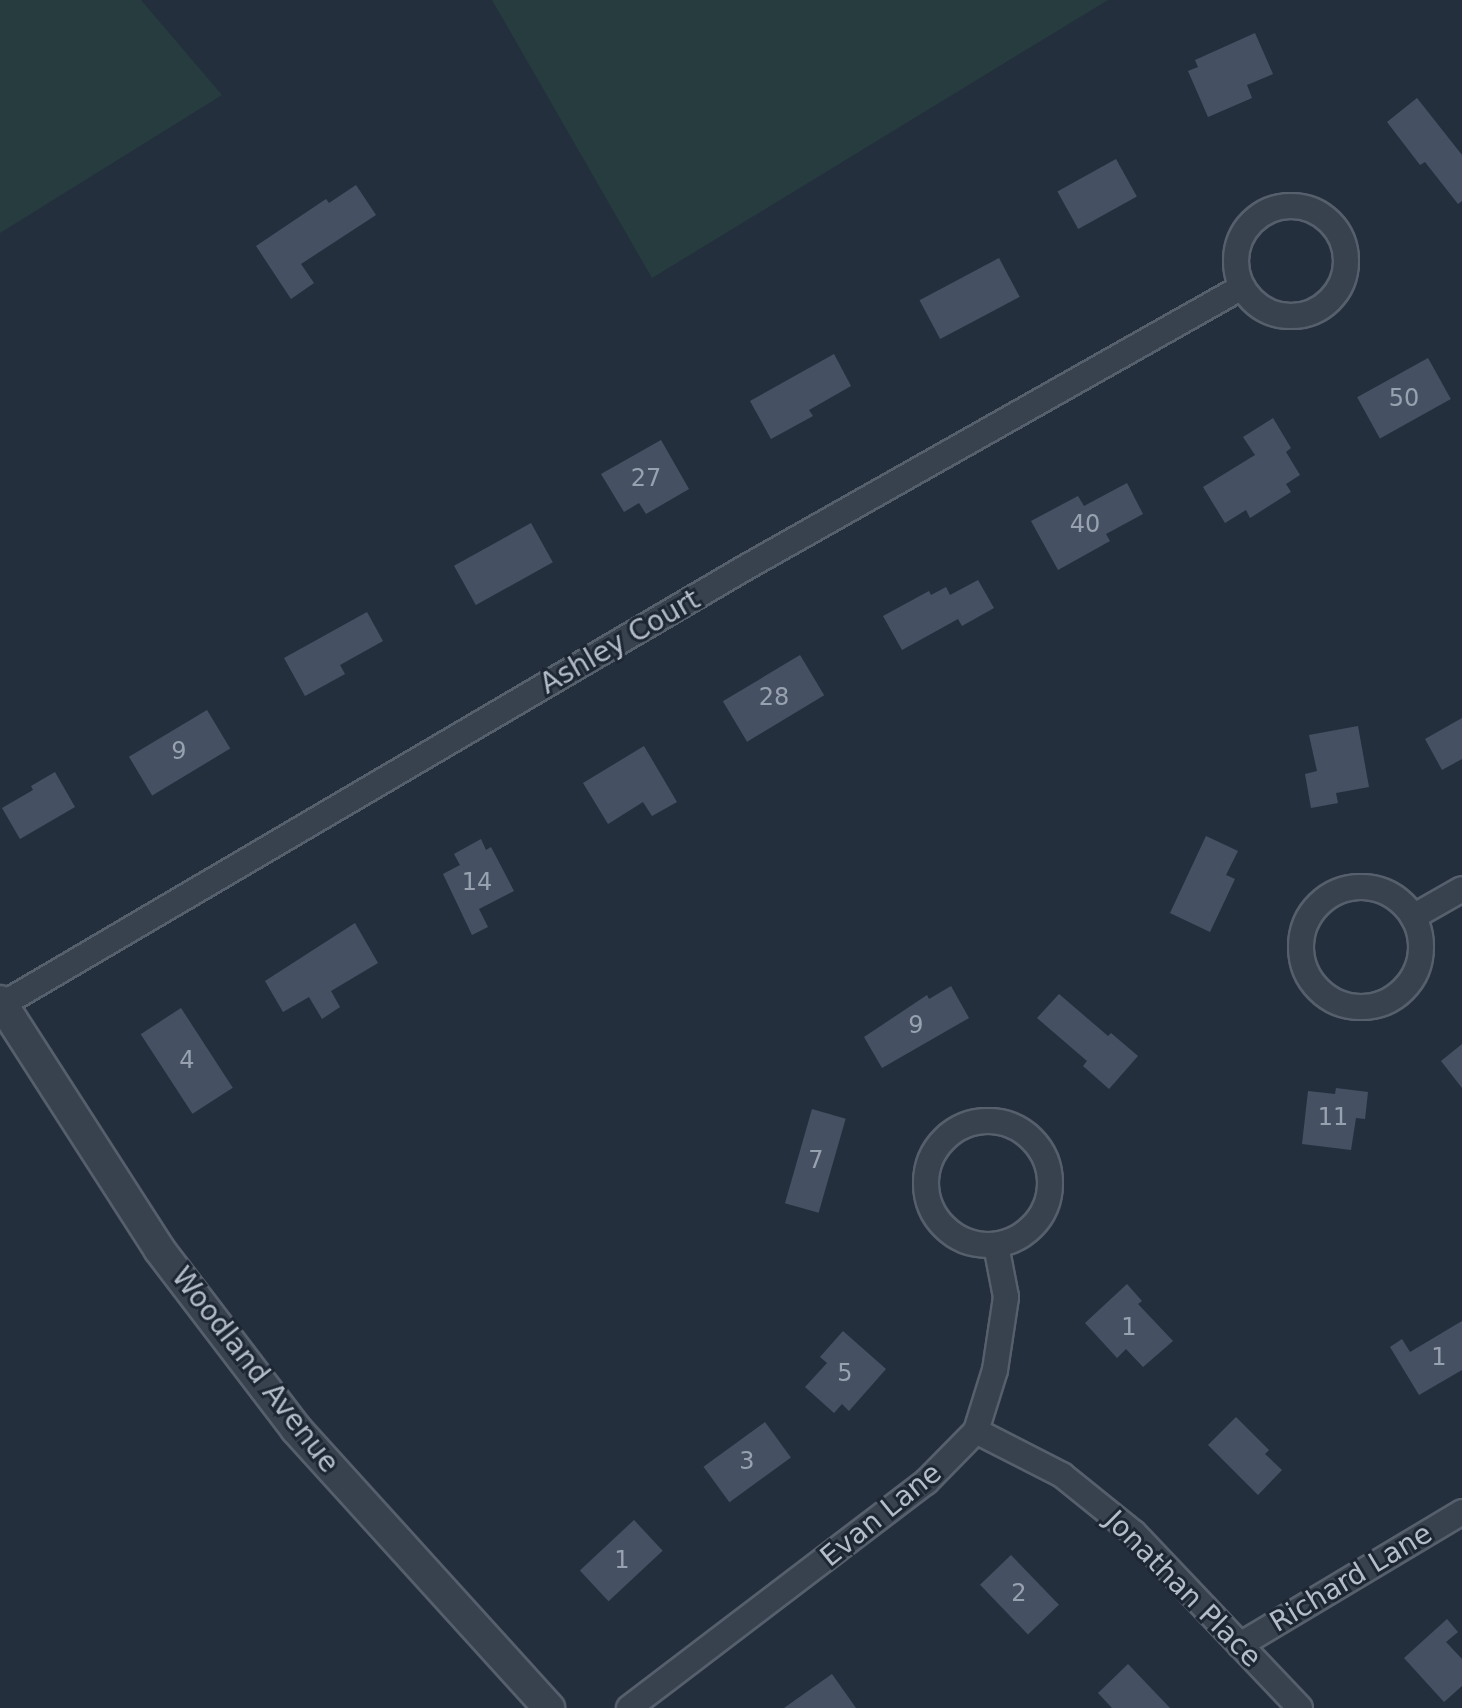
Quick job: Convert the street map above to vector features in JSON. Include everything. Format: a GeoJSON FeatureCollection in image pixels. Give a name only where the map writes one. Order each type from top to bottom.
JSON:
{"type":"FeatureCollection","features":[{"type":"Feature","properties":{"kind":"street"},"geometry":{"type":"LineString","coordinates":[[1296,207],[1322,215],[1343,244],[1346,262],[1343,280],[1321,308],[1304,315],[1277,314],[1253,302],[1242,287],[1236,270],[1237,252],[1243,235],[1254,220],[1270,210],[1296,207]]}},
{"type":"Feature","properties":{"kind":"street","name":"Ashley Court"},"geometry":{"type":"LineString","coordinates":[[1,1002],[757,561],[1242,287]]}},
{"type":"Feature","properties":{"kind":"street"},"geometry":{"type":"LineString","coordinates":[[1349,888],[1377,889],[1402,903],[1413,917],[1421,944],[1419,963],[1406,987],[1383,1003],[1364,1007],[1337,1002],[1321,992],[1307,973],[1302,955],[1304,932],[1317,907],[1332,895],[1349,888]]}},
{"type":"Feature","properties":{"kind":"street"},"geometry":{"type":"LineString","coordinates":[[1413,917],[1462,889]]}},
{"type":"Feature","properties":{"kind":"street","name":"Woodland Avenue"},"geometry":{"type":"LineString","coordinates":[[1,1002],[159,1249],[296,1429],[549,1708]]}},
{"type":"Feature","properties":{"kind":"street"},"geometry":{"type":"LineString","coordinates":[[984,1121],[1004,1123],[1023,1132],[1038,1146],[1048,1165],[1050,1187],[1045,1208],[1033,1225],[1016,1238],[996,1245],[976,1244],[949,1231],[931,1209],[926,1189],[927,1169],[941,1143],[964,1126],[984,1121]]}},
{"type":"Feature","properties":{"kind":"street","name":"Evan Lane"},"geometry":{"type":"LineString","coordinates":[[629,1708],[902,1502],[976,1431],[995,1370],[1006,1297],[996,1245]]}},
{"type":"Feature","properties":{"kind":"street","name":"Jonathan Place"},"geometry":{"type":"LineString","coordinates":[[976,1431],[1062,1475],[1134,1533],[1300,1708]]}},
{"type":"Feature","properties":{"kind":"street","name":"Richard Lane"},"geometry":{"type":"LineString","coordinates":[[1240,1645],[1462,1512]]}},
{"type":"Feature","properties":{"kind":"green space"},"geometry":{"type":"Polygon","coordinates":[[[0,0],[141,0],[222,95],[0,233],[0,0]]]}},
{"type":"Feature","properties":{"kind":"green space"},"geometry":{"type":"Polygon","coordinates":[[[492,0],[1108,0],[652,278],[492,0]]]}},
{"type":"Feature","properties":{"kind":"building"},"geometry":{"type":"Polygon","coordinates":[[[1255,33],[1273,74],[1247,85],[1252,98],[1208,117],[1188,71],[1198,67],[1195,60],[1255,33]]]}},
{"type":"Feature","properties":{"kind":"building"},"geometry":{"type":"Polygon","coordinates":[[[1417,98],[1462,155],[1462,201],[1458,204],[1425,162],[1420,165],[1387,122],[1417,98]]]}},
{"type":"Feature","properties":{"kind":"building"},"geometry":{"type":"Polygon","coordinates":[[[1116,159],[1137,197],[1078,229],[1057,191],[1116,159]]]}},
{"type":"Feature","properties":{"kind":"building"},"geometry":{"type":"Polygon","coordinates":[[[356,185],[376,215],[301,264],[314,283],[291,299],[256,246],[326,199],[329,203],[356,185]]]}},
{"type":"Feature","properties":{"kind":"building"},"geometry":{"type":"Polygon","coordinates":[[[999,258],[1020,297],[940,339],[920,300],[999,258]]]}},
{"type":"Feature","properties":{"kind":"building"},"geometry":{"type":"Polygon","coordinates":[[[834,354],[851,386],[809,410],[813,416],[771,439],[750,401],[834,354]]]}},
{"type":"Feature","properties":{"kind":"building"},"geometry":{"type":"Polygon","coordinates":[[[1428,358],[1451,399],[1380,438],[1357,397],[1428,358]]]}},
{"type":"Feature","properties":{"kind":"building"},"geometry":{"type":"Polygon","coordinates":[[[1273,418],[1291,448],[1286,452],[1300,475],[1286,484],[1291,492],[1250,518],[1246,510],[1225,523],[1203,487],[1255,455],[1243,437],[1273,418]]]}},
{"type":"Feature","properties":{"kind":"building"},"geometry":{"type":"Polygon","coordinates":[[[661,440],[689,489],[646,514],[639,503],[624,512],[601,474],[661,440]]]}},
{"type":"Feature","properties":{"kind":"building"},"geometry":{"type":"Polygon","coordinates":[[[1127,483],[1143,514],[1106,534],[1110,541],[1058,570],[1031,521],[1078,496],[1084,506],[1127,483]]]}},
{"type":"Feature","properties":{"kind":"building"},"geometry":{"type":"Polygon","coordinates":[[[531,523],[553,562],[476,605],[454,566],[531,523]]]}},
{"type":"Feature","properties":{"kind":"building"},"geometry":{"type":"Polygon","coordinates":[[[978,580],[994,608],[962,626],[958,619],[902,650],[883,616],[929,591],[931,595],[946,587],[950,595],[978,580]]]}},
{"type":"Feature","properties":{"kind":"building"},"geometry":{"type":"Polygon","coordinates":[[[367,612],[383,641],[340,665],[345,674],[305,696],[284,658],[367,612]]]}},
{"type":"Feature","properties":{"kind":"building"},"geometry":{"type":"Polygon","coordinates":[[[800,655],[824,695],[747,742],[723,701],[800,655]]]}},
{"type":"Feature","properties":{"kind":"building"},"geometry":{"type":"Polygon","coordinates":[[[207,710],[230,749],[152,795],[129,757],[207,710]]]}},
{"type":"Feature","properties":{"kind":"building"},"geometry":{"type":"Polygon","coordinates":[[[1462,718],[1462,759],[1442,770],[1425,739],[1462,718]]]}},
{"type":"Feature","properties":{"kind":"building"},"geometry":{"type":"Polygon","coordinates":[[[1358,726],[1369,787],[1336,793],[1338,803],[1311,808],[1305,774],[1317,771],[1309,735],[1358,726]]]}},
{"type":"Feature","properties":{"kind":"building"},"geometry":{"type":"Polygon","coordinates":[[[644,746],[677,802],[652,816],[643,802],[608,824],[583,783],[644,746]]]}},
{"type":"Feature","properties":{"kind":"building"},"geometry":{"type":"Polygon","coordinates":[[[55,772],[75,807],[20,839],[2,808],[33,790],[31,786],[55,772]]]}},
{"type":"Feature","properties":{"kind":"building"},"geometry":{"type":"Polygon","coordinates":[[[1206,836],[1238,851],[1226,875],[1235,879],[1210,932],[1170,913],[1206,836]]]}},
{"type":"Feature","properties":{"kind":"building"},"geometry":{"type":"Polygon","coordinates":[[[481,839],[486,850],[491,847],[514,891],[479,909],[488,927],[472,935],[443,874],[460,865],[454,854],[481,839]]]}},
{"type":"Feature","properties":{"kind":"building"},"geometry":{"type":"Polygon","coordinates":[[[355,923],[378,963],[331,991],[340,1007],[322,1019],[309,997],[283,1012],[265,981],[355,923]]]}},
{"type":"Feature","properties":{"kind":"building"},"geometry":{"type":"Polygon","coordinates":[[[951,986],[969,1018],[882,1068],[864,1037],[927,995],[929,999],[951,986]]]}},
{"type":"Feature","properties":{"kind":"building"},"geometry":{"type":"Polygon","coordinates":[[[1059,994],[1108,1036],[1111,1033],[1138,1056],[1109,1089],[1083,1066],[1087,1061],[1037,1018],[1059,994]]]}},
{"type":"Feature","properties":{"kind":"building"},"geometry":{"type":"Polygon","coordinates":[[[181,1008],[233,1088],[192,1114],[141,1034],[181,1008]]]}},
{"type":"Feature","properties":{"kind":"building"},"geometry":{"type":"Polygon","coordinates":[[[1462,1044],[1462,1088],[1441,1061],[1462,1044]]]}},
{"type":"Feature","properties":{"kind":"building"},"geometry":{"type":"Polygon","coordinates":[[[1336,1088],[1368,1092],[1365,1119],[1356,1118],[1351,1150],[1302,1144],[1308,1091],[1335,1094],[1336,1088]]]}},
{"type":"Feature","properties":{"kind":"building"},"geometry":{"type":"Polygon","coordinates":[[[812,1109],[846,1119],[819,1213],[785,1203],[812,1109]]]}},
{"type":"Feature","properties":{"kind":"building"},"geometry":{"type":"Polygon","coordinates":[[[1127,1284],[1142,1301],[1138,1304],[1173,1341],[1143,1367],[1126,1349],[1117,1358],[1085,1323],[1127,1284]]]}},
{"type":"Feature","properties":{"kind":"building"},"geometry":{"type":"Polygon","coordinates":[[[1462,1321],[1462,1370],[1419,1395],[1390,1347],[1402,1339],[1410,1352],[1462,1321]]]}},
{"type":"Feature","properties":{"kind":"building"},"geometry":{"type":"Polygon","coordinates":[[[843,1331],[886,1369],[849,1411],[842,1404],[834,1413],[805,1387],[827,1363],[820,1357],[843,1331]]]}},
{"type":"Feature","properties":{"kind":"building"},"geometry":{"type":"Polygon","coordinates":[[[1236,1417],[1269,1450],[1265,1454],[1282,1470],[1258,1495],[1208,1445],[1236,1417]]]}},
{"type":"Feature","properties":{"kind":"building"},"geometry":{"type":"Polygon","coordinates":[[[765,1422],[791,1458],[729,1502],[704,1467],[765,1422]]]}},
{"type":"Feature","properties":{"kind":"building"},"geometry":{"type":"Polygon","coordinates":[[[634,1520],[663,1551],[609,1601],[580,1570],[634,1520]]]}},
{"type":"Feature","properties":{"kind":"building"},"geometry":{"type":"Polygon","coordinates":[[[1011,1555],[1059,1605],[1028,1635],[980,1585],[1011,1555]]]}},
{"type":"Feature","properties":{"kind":"building"},"geometry":{"type":"Polygon","coordinates":[[[1447,1619],[1458,1632],[1446,1642],[1462,1659],[1462,1686],[1444,1702],[1404,1658],[1447,1619]]]}},
{"type":"Feature","properties":{"kind":"building"},"geometry":{"type":"Polygon","coordinates":[[[1128,1664],[1170,1708],[1112,1708],[1098,1693],[1128,1664]]]}},
{"type":"Feature","properties":{"kind":"building"},"geometry":{"type":"Polygon","coordinates":[[[832,1674],[856,1708],[784,1708],[832,1674]]]}}]}
